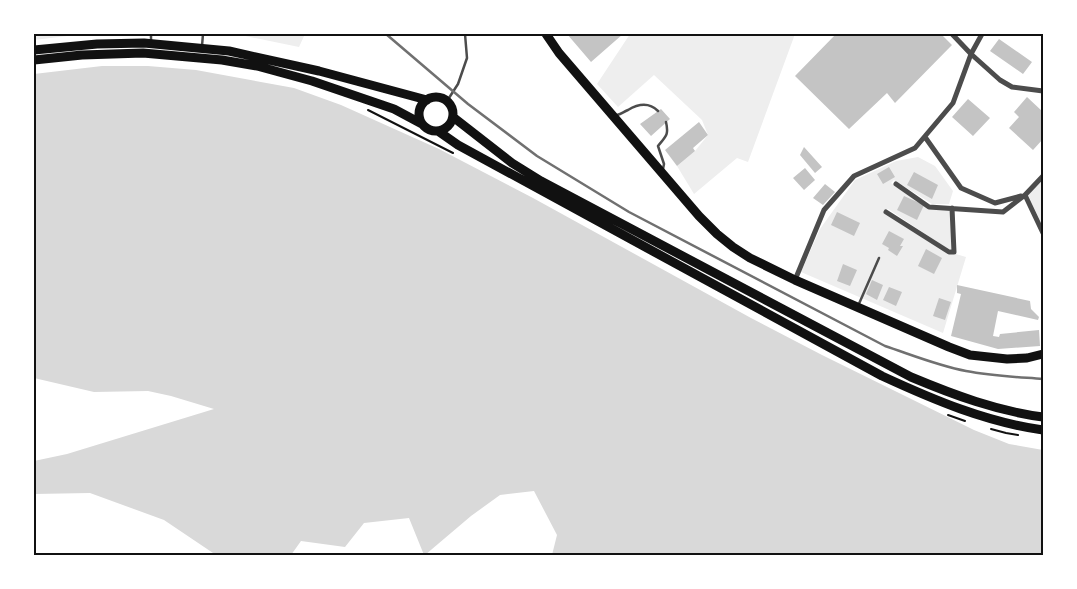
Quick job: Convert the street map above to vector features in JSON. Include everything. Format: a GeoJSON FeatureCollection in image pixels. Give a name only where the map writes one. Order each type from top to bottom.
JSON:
{"type":"FeatureCollection","features":[{"type":"Feature","properties":{"kind":"main road"},"geometry":{"type":"LineString","coordinates":[[546,34],[559,53],[699,216],[717,234],[750,258],[794,280],[970,355],[1007,359],[1027,358],[1043,354]]}},
{"type":"Feature","properties":{"kind":"main road"},"geometry":{"type":"LineString","coordinates":[[34,50],[151,38],[228,51],[310,69],[427,100]]}},
{"type":"Feature","properties":{"kind":"main road"},"geometry":{"type":"LineString","coordinates":[[34,60],[82,55],[143,53],[222,60],[257,66],[312,81],[394,109],[429,129],[438,131],[458,145],[882,376],[945,404],[982,417],[1007,424],[1043,430]]}},
{"type":"Feature","properties":{"kind":"main road"},"geometry":{"type":"LineString","coordinates":[[422,124],[420,108],[427,100],[437,97],[443,98],[451,106],[453,117],[448,126],[438,131]]}},
{"type":"Feature","properties":{"kind":"main road"},"geometry":{"type":"LineString","coordinates":[[453,117],[512,163],[540,181],[912,377],[946,392],[994,408],[1043,417]]}},
{"type":"Feature","properties":{"kind":"street"},"geometry":{"type":"LineString","coordinates":[[952,34],[1000,80],[1012,87],[1043,91]]}},
{"type":"Feature","properties":{"kind":"street"},"geometry":{"type":"LineString","coordinates":[[794,280],[824,210],[854,176],[915,148],[953,104],[971,54],[982,34]]}},
{"type":"Feature","properties":{"kind":"street"},"geometry":{"type":"LineString","coordinates":[[925,137],[960,188],[995,202],[1025,195]]}},
{"type":"Feature","properties":{"kind":"street"},"geometry":{"type":"LineString","coordinates":[[896,184],[929,207],[1003,212],[1025,195],[1043,176]]}},
{"type":"Feature","properties":{"kind":"street"},"geometry":{"type":"LineString","coordinates":[[1025,195],[1043,233]]}},
{"type":"Feature","properties":{"kind":"street"},"geometry":{"type":"LineString","coordinates":[[886,212],[949,252],[954,252],[952,208]]}},
{"type":"Feature","properties":{"kind":"lane"},"geometry":{"type":"LineString","coordinates":[[202,48],[203,34]]}},
{"type":"Feature","properties":{"kind":"lane"},"geometry":{"type":"LineString","coordinates":[[447,101],[458,84],[467,58],[465,34]]}},
{"type":"Feature","properties":{"kind":"lane"},"geometry":{"type":"LineString","coordinates":[[613,116],[637,106],[646,105],[653,106],[658,111]]}},
{"type":"Feature","properties":{"kind":"lane"},"geometry":{"type":"LineString","coordinates":[[662,173],[664,164],[658,146],[666,136],[668,130],[666,122]]}},
{"type":"Feature","properties":{"kind":"lane"},"geometry":{"type":"LineString","coordinates":[[858,307],[879,258]]}},
{"type":"Feature","properties":{"kind":"shaded area"},"geometry":{"type":"Polygon","coordinates":[[[34,34],[84,34],[34,40],[34,34]]]}},
{"type":"Feature","properties":{"kind":"shaded area"},"geometry":{"type":"Polygon","coordinates":[[[236,34],[305,34],[299,47],[236,34]]]}},
{"type":"Feature","properties":{"kind":"shaded area"},"geometry":{"type":"Polygon","coordinates":[[[630,34],[795,34],[748,162],[737,158],[694,194],[677,166],[695,151],[708,135],[702,120],[654,75],[618,107],[597,84],[630,34]]]}},
{"type":"Feature","properties":{"kind":"shaded area"},"geometry":{"type":"Polygon","coordinates":[[[102,66],[148,66],[196,70],[294,88],[341,105],[439,149],[533,198],[751,318],[974,430],[1009,444],[1043,450],[1043,555],[552,555],[557,535],[534,491],[500,495],[471,516],[425,555],[409,518],[364,523],[345,547],[301,541],[291,555],[216,555],[164,520],[90,493],[34,494],[34,461],[67,454],[214,409],[148,391],[94,392],[34,378],[34,74],[102,66]]]}},
{"type":"Feature","properties":{"kind":"shaded area"},"geometry":{"type":"Polygon","coordinates":[[[918,157],[935,166],[953,191],[949,204],[932,204],[894,180],[891,183],[929,209],[950,210],[952,249],[948,249],[888,209],[886,212],[949,252],[966,257],[943,333],[801,272],[820,229],[855,180],[896,161],[918,157]]]}},
{"type":"Feature","properties":{"kind":"shaded area"},"geometry":{"type":"Polygon","coordinates":[[[1043,180],[1043,227],[1028,195],[1043,180]]]}},
{"type":"Feature","properties":{"kind":"building"},"geometry":{"type":"Polygon","coordinates":[[[567,34],[623,34],[591,62],[567,34]]]}},
{"type":"Feature","properties":{"kind":"building"},"geometry":{"type":"Polygon","coordinates":[[[836,34],[941,34],[952,45],[895,103],[887,93],[849,129],[795,76],[836,34]]]}},
{"type":"Feature","properties":{"kind":"building"},"geometry":{"type":"Polygon","coordinates":[[[999,39],[1032,62],[1023,74],[990,51],[999,39]]]}},
{"type":"Feature","properties":{"kind":"building"},"geometry":{"type":"Polygon","coordinates":[[[1027,97],[1043,112],[1043,139],[1033,150],[1009,128],[1019,117],[1014,112],[1027,97]]]}},
{"type":"Feature","properties":{"kind":"building"},"geometry":{"type":"Polygon","coordinates":[[[968,99],[990,118],[973,136],[952,117],[968,99]]]}},
{"type":"Feature","properties":{"kind":"building"},"geometry":{"type":"Polygon","coordinates":[[[661,109],[670,119],[651,136],[640,124],[661,109]]]}},
{"type":"Feature","properties":{"kind":"building"},"geometry":{"type":"Polygon","coordinates":[[[699,122],[708,135],[693,148],[695,151],[677,166],[665,150],[699,122]]]}},
{"type":"Feature","properties":{"kind":"building"},"geometry":{"type":"Polygon","coordinates":[[[804,147],[822,167],[815,173],[800,155],[804,147]]]}},
{"type":"Feature","properties":{"kind":"building"},"geometry":{"type":"Polygon","coordinates":[[[889,167],[895,177],[883,184],[877,174],[889,167]]]}},
{"type":"Feature","properties":{"kind":"building"},"geometry":{"type":"Polygon","coordinates":[[[805,168],[815,180],[804,190],[793,178],[805,168]]]}},
{"type":"Feature","properties":{"kind":"building"},"geometry":{"type":"Polygon","coordinates":[[[914,172],[938,185],[932,199],[907,185],[914,172]]]}},
{"type":"Feature","properties":{"kind":"building"},"geometry":{"type":"Polygon","coordinates":[[[825,184],[835,192],[823,205],[813,198],[825,184]]]}},
{"type":"Feature","properties":{"kind":"building"},"geometry":{"type":"Polygon","coordinates":[[[904,196],[924,205],[917,220],[897,210],[904,196]]]}},
{"type":"Feature","properties":{"kind":"building"},"geometry":{"type":"Polygon","coordinates":[[[837,212],[860,223],[854,236],[831,225],[837,212]]]}},
{"type":"Feature","properties":{"kind":"building"},"geometry":{"type":"Polygon","coordinates":[[[889,231],[904,239],[900,246],[903,246],[897,256],[882,244],[889,231]]]}},
{"type":"Feature","properties":{"kind":"building"},"geometry":{"type":"Polygon","coordinates":[[[926,249],[942,258],[934,274],[918,266],[926,249]]]}},
{"type":"Feature","properties":{"kind":"building"},"geometry":{"type":"Polygon","coordinates":[[[843,264],[857,270],[850,286],[837,281],[843,264]]]}},
{"type":"Feature","properties":{"kind":"building"},"geometry":{"type":"Polygon","coordinates":[[[872,280],[883,285],[877,300],[866,294],[872,280]]]}},
{"type":"Feature","properties":{"kind":"building"},"geometry":{"type":"Polygon","coordinates":[[[957,285],[1030,301],[1031,309],[1039,317],[1038,320],[998,311],[993,336],[999,337],[1000,334],[1039,330],[1040,346],[998,349],[951,336],[961,294],[957,293],[957,285]]]}},
{"type":"Feature","properties":{"kind":"building"},"geometry":{"type":"Polygon","coordinates":[[[889,287],[902,292],[896,306],[883,300],[889,287]]]}},
{"type":"Feature","properties":{"kind":"building"},"geometry":{"type":"Polygon","coordinates":[[[939,298],[951,302],[945,320],[933,316],[939,298]]]}},
{"type":"Feature","properties":{"kind":"railway"},"geometry":{"type":"LineString","coordinates":[[386,34],[468,104],[537,156],[629,212],[885,346],[956,369],[995,375],[1043,379]]}}]}
